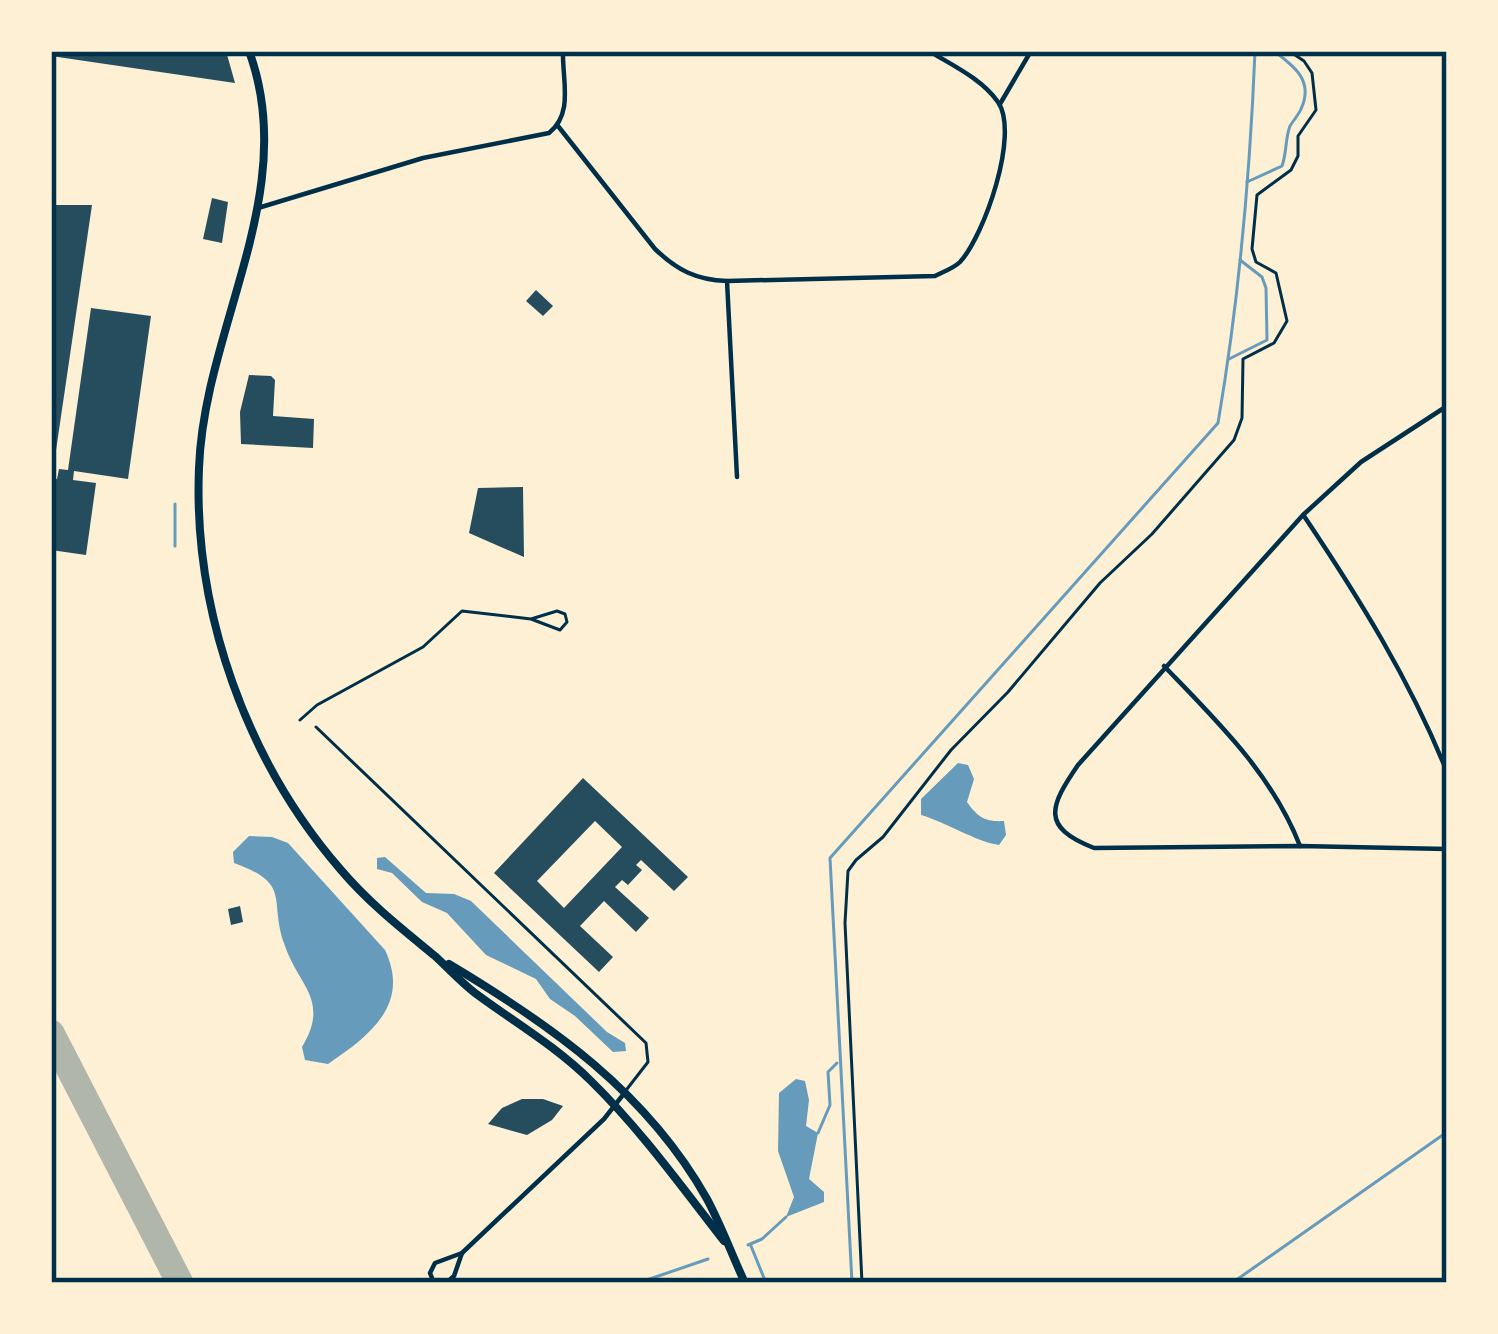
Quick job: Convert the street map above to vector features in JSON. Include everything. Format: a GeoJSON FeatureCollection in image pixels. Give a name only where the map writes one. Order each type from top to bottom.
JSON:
{"type":"FeatureCollection","features":[{"type":"Feature","properties":{"kind":"main road"},"geometry":{"type":"LineString","coordinates":[[249,51],[263,103],[265,133],[258,208],[209,382],[201,435],[200,514],[213,616],[256,738],[298,813],[344,874],[475,993],[588,1078],[652,1148],[724,1241]]}},
{"type":"Feature","properties":{"kind":"main road"},"geometry":{"type":"LineString","coordinates":[[432,954],[548,1028],[626,1090],[697,1182],[745,1283]]}},
{"type":"Feature","properties":{"kind":"street"},"geometry":{"type":"LineString","coordinates":[[258,208],[423,158],[536,138],[558,126],[565,102],[563,51]]}},
{"type":"Feature","properties":{"kind":"street"},"geometry":{"type":"LineString","coordinates":[[558,126],[670,264],[697,277],[727,281],[935,276],[958,265],[971,245],[1006,154],[1006,129],[1000,104],[971,76],[929,51]]}},
{"type":"Feature","properties":{"kind":"street"},"geometry":{"type":"LineString","coordinates":[[1000,104],[1031,51]]}},
{"type":"Feature","properties":{"kind":"street"},"geometry":{"type":"LineString","coordinates":[[727,281],[736,477]]}},
{"type":"Feature","properties":{"kind":"street"},"geometry":{"type":"LineString","coordinates":[[1447,406],[1361,462],[1303,514],[1078,765],[1058,796],[1055,810],[1067,838],[1094,848],[1447,849]]}},
{"type":"Feature","properties":{"kind":"street"},"geometry":{"type":"LineString","coordinates":[[1303,514],[1398,665],[1447,772]]}},
{"type":"Feature","properties":{"kind":"street"},"geometry":{"type":"LineString","coordinates":[[1164,667],[1220,723],[1258,771],[1287,812],[1300,846]]}},
{"type":"Feature","properties":{"kind":"street"},"geometry":{"type":"LineString","coordinates":[[434,1283],[430,1273],[435,1263],[462,1252],[615,1106],[626,1090]]}},
{"type":"Feature","properties":{"kind":"street"},"geometry":{"type":"LineString","coordinates":[[446,1283],[454,1276],[462,1252]]}},
{"type":"Feature","properties":{"kind":"lane"},"geometry":{"type":"LineString","coordinates":[[300,720],[317,705],[424,647],[462,611],[531,619],[560,630],[567,622],[565,614],[557,611],[531,619]]}},
{"type":"Feature","properties":{"kind":"lane"},"geometry":{"type":"LineString","coordinates":[[316,727],[646,1043],[648,1062],[626,1090]]}},
{"type":"Feature","properties":{"kind":"path"},"geometry":{"type":"LineString","coordinates":[[862,1283],[845,923],[848,871],[866,848],[883,837],[921,785],[1100,583],[1152,535],[1234,440],[1242,418],[1243,359],[1274,343],[1287,321],[1276,273],[1256,262],[1252,249],[1257,195],[1292,170],[1298,136],[1316,110],[1312,74],[1289,51]]}},
{"type":"Feature","properties":{"kind":"water"},"geometry":{"type":"Polygon","coordinates":[[[958,763],[968,765],[974,779],[967,802],[983,818],[1004,821],[1006,835],[999,845],[921,815],[921,799],[958,763]]]}},
{"type":"Feature","properties":{"kind":"water"},"geometry":{"type":"Polygon","coordinates":[[[249,836],[288,843],[385,950],[392,970],[393,987],[382,1017],[328,1064],[305,1060],[302,1047],[310,1030],[312,1004],[284,943],[275,894],[264,878],[234,863],[233,852],[249,836]]]}},
{"type":"Feature","properties":{"kind":"water"},"geometry":{"type":"Polygon","coordinates":[[[385,857],[426,893],[454,894],[471,901],[607,1032],[625,1043],[626,1051],[613,1052],[550,999],[536,979],[486,955],[447,913],[422,902],[392,873],[377,869],[377,858],[385,857]]]}},
{"type":"Feature","properties":{"kind":"water"},"geometry":{"type":"Polygon","coordinates":[[[796,1079],[805,1081],[806,1126],[818,1133],[809,1179],[824,1192],[824,1202],[786,1217],[794,1197],[778,1151],[779,1093],[796,1079]]]}},
{"type":"Feature","properties":{"kind":"building"},"geometry":{"type":"Polygon","coordinates":[[[51,51],[226,51],[235,83],[51,56],[51,51]]]}},
{"type":"Feature","properties":{"kind":"building"},"geometry":{"type":"Polygon","coordinates":[[[212,198],[228,202],[222,243],[203,239],[212,198]]]}},
{"type":"Feature","properties":{"kind":"building"},"geometry":{"type":"Polygon","coordinates":[[[51,205],[92,205],[54,464],[51,464],[51,205]]]}},
{"type":"Feature","properties":{"kind":"building"},"geometry":{"type":"Polygon","coordinates":[[[536,290],[553,306],[543,316],[526,301],[536,290]]]}},
{"type":"Feature","properties":{"kind":"building"},"geometry":{"type":"Polygon","coordinates":[[[91,308],[151,316],[128,479],[74,471],[73,480],[96,483],[86,555],[51,550],[51,479],[57,479],[59,469],[68,470],[91,308]]]}},
{"type":"Feature","properties":{"kind":"building"},"geometry":{"type":"Polygon","coordinates":[[[249,375],[275,380],[273,416],[314,419],[313,448],[241,444],[240,412],[249,375]]]}},
{"type":"Feature","properties":{"kind":"building"},"geometry":{"type":"Polygon","coordinates":[[[523,487],[524,557],[469,533],[478,488],[523,487]]]}},
{"type":"Feature","properties":{"kind":"building"},"geometry":{"type":"Polygon","coordinates":[[[583,778],[688,877],[674,891],[641,860],[636,865],[642,870],[628,885],[622,880],[615,887],[649,918],[636,932],[604,901],[580,926],[613,957],[599,972],[494,873],[583,778]],[[595,821],[537,881],[564,908],[622,847],[595,821]]]}},
{"type":"Feature","properties":{"kind":"building"},"geometry":{"type":"Polygon","coordinates":[[[240,906],[243,922],[231,925],[228,909],[240,906]]]}},
{"type":"Feature","properties":{"kind":"building"},"geometry":{"type":"Polygon","coordinates":[[[522,1099],[563,1106],[552,1120],[527,1135],[488,1124],[502,1108],[522,1099]]]}},
{"type":"Feature","properties":{"kind":"waterway"},"geometry":{"type":"LineString","coordinates":[[852,1283],[830,858],[1218,423],[1242,237],[1255,51]]}},
{"type":"Feature","properties":{"kind":"waterway"},"geometry":{"type":"LineString","coordinates":[[1247,182],[1282,166],[1290,126],[1304,99],[1300,76],[1274,51]]}},
{"type":"Feature","properties":{"kind":"waterway"},"geometry":{"type":"LineString","coordinates":[[1229,359],[1267,340],[1266,288],[1262,277],[1240,260]]}},
{"type":"Feature","properties":{"kind":"waterway"},"geometry":{"type":"LineString","coordinates":[[175,504],[175,546]]}},
{"type":"Feature","properties":{"kind":"waterway"},"geometry":{"type":"LineString","coordinates":[[818,1133],[830,1105],[828,1072],[837,1063]]}},
{"type":"Feature","properties":{"kind":"waterway"},"geometry":{"type":"LineString","coordinates":[[1232,1283],[1447,1132]]}},
{"type":"Feature","properties":{"kind":"waterway"},"geometry":{"type":"LineString","coordinates":[[748,1245],[786,1217]]}},
{"type":"Feature","properties":{"kind":"waterway"},"geometry":{"type":"LineString","coordinates":[[751,1246],[766,1283]]}},
{"type":"Feature","properties":{"kind":"waterway"},"geometry":{"type":"LineString","coordinates":[[638,1283],[708,1259]]}},
{"type":"Feature","properties":{"kind":"taxiway"},"geometry":{"type":"LineString","coordinates":[[51,1033],[180,1283]]}}]}
